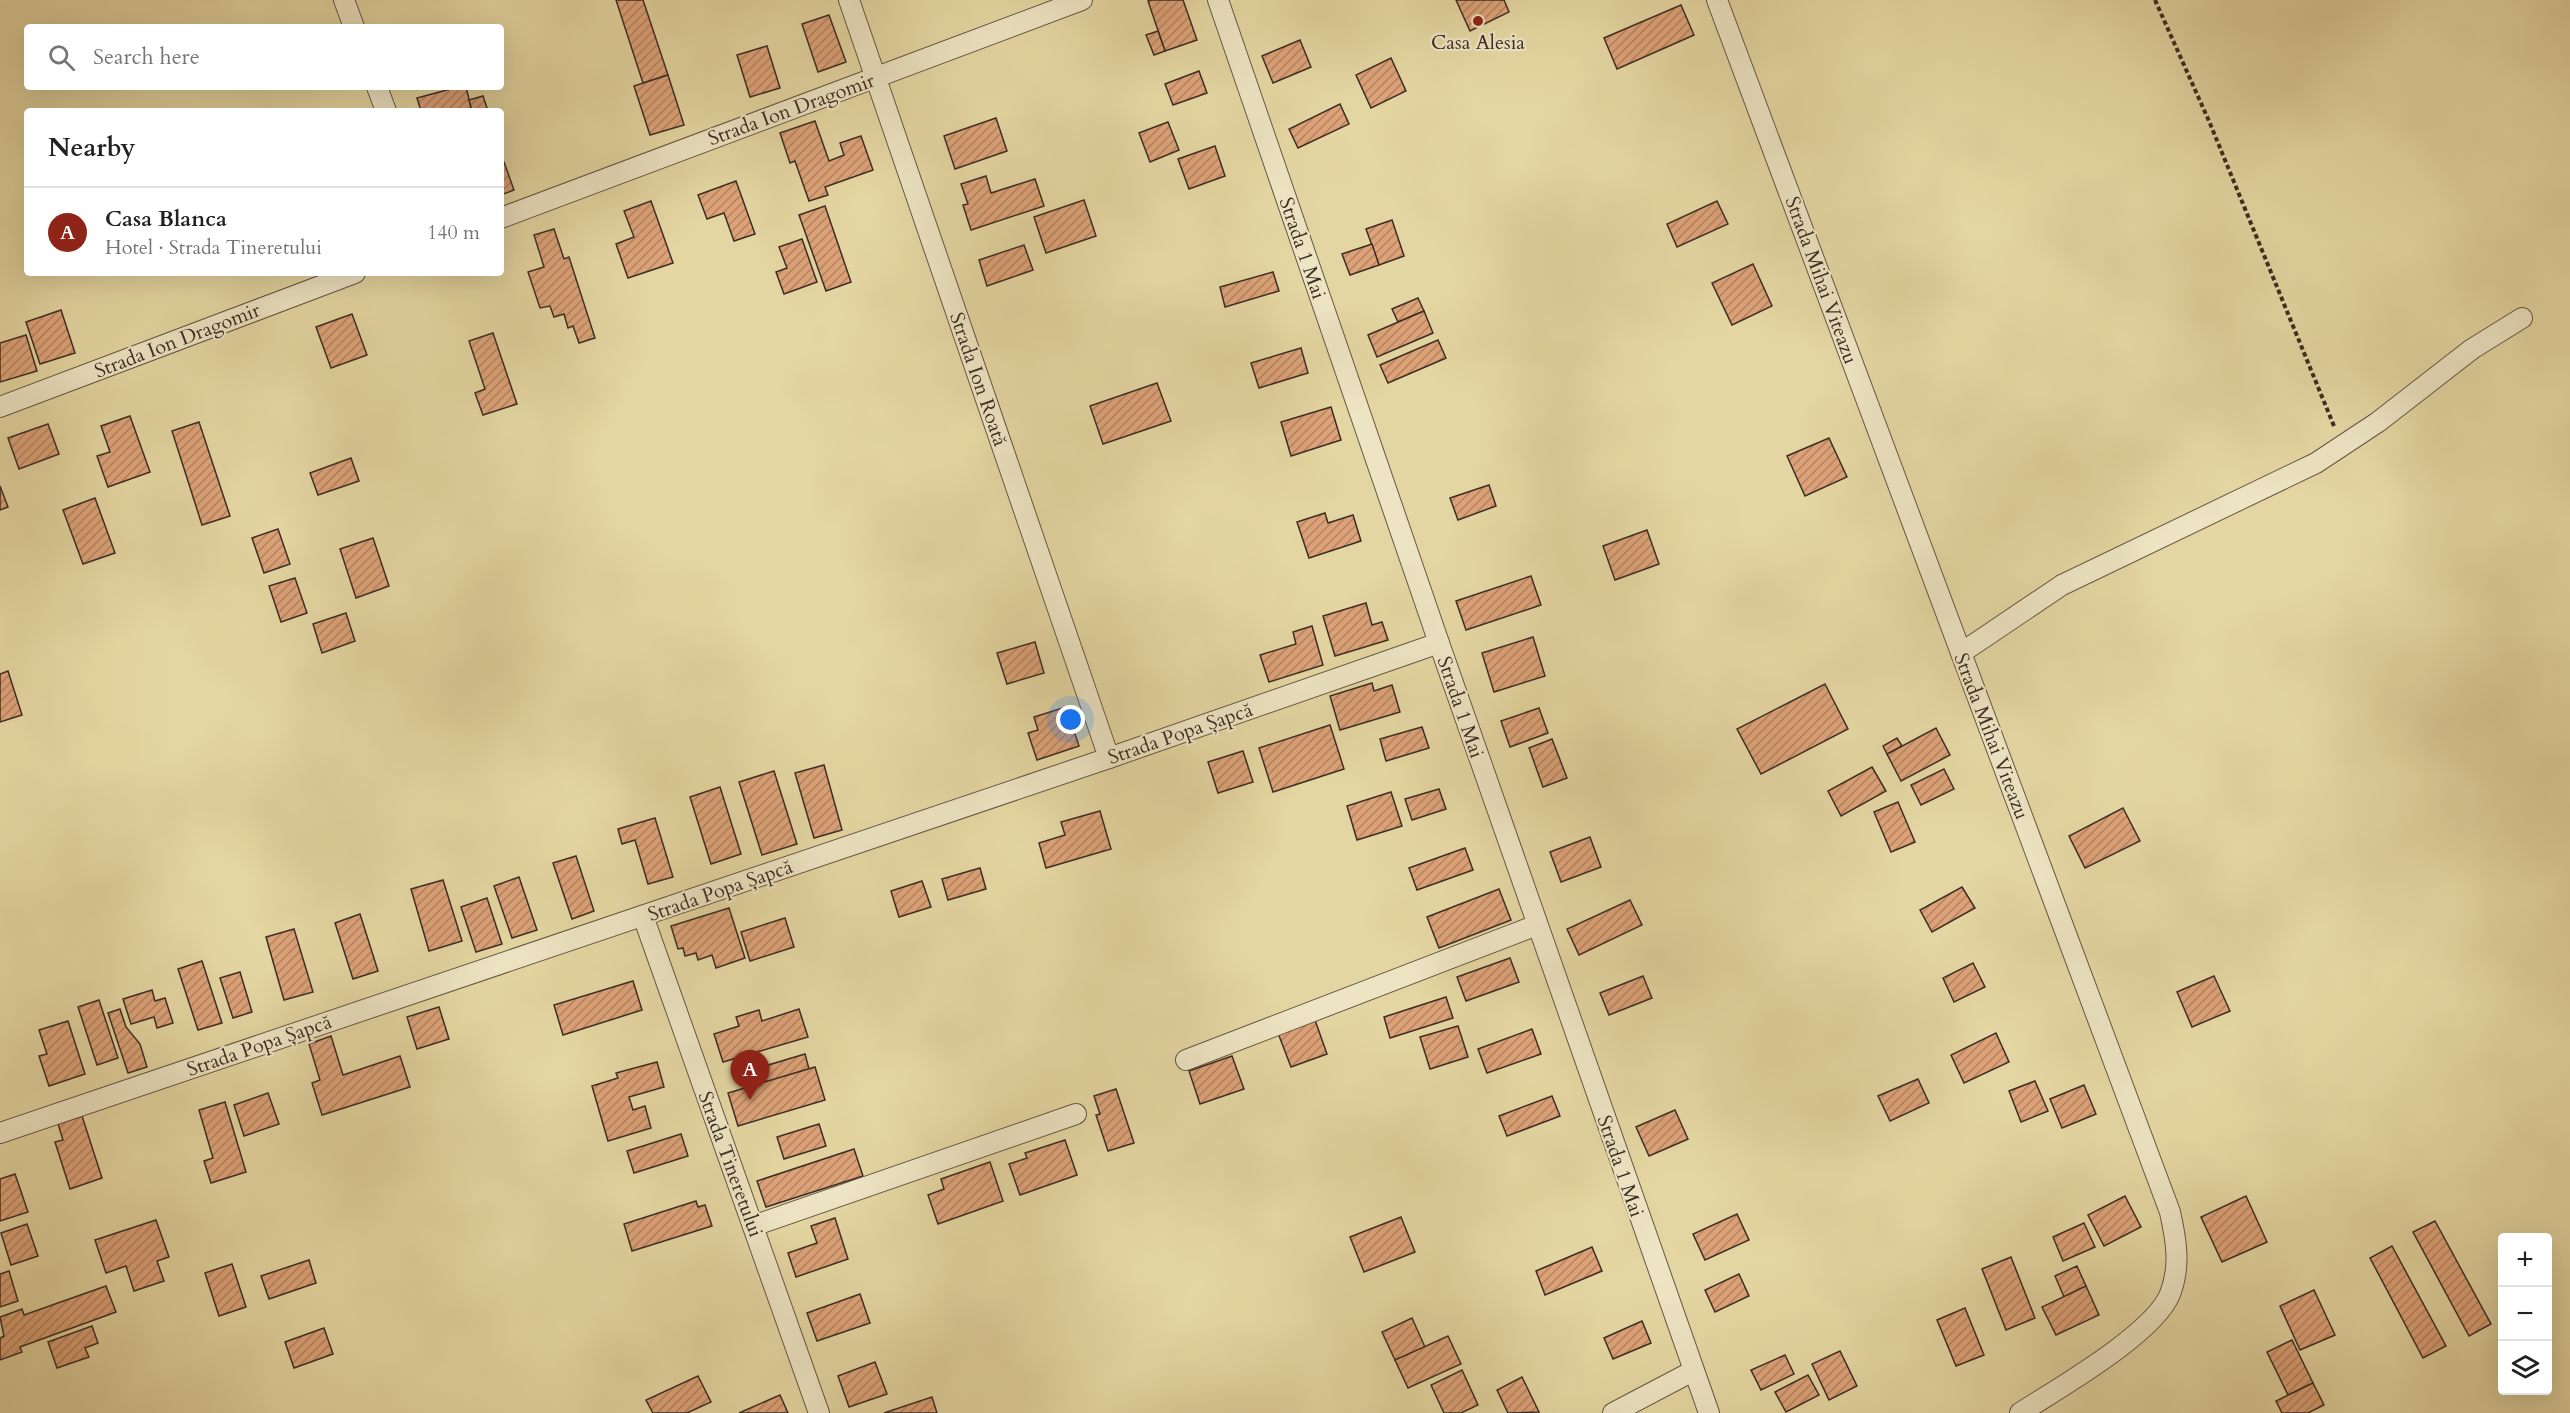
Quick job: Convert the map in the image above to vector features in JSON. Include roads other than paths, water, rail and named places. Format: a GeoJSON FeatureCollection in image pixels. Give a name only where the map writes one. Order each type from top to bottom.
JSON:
{"type":"FeatureCollection","features":[{"type":"Feature","properties":{"kind":"street"},"geometry":{"type":"LineString","coordinates":[[344,0],[353,24]]}},
{"type":"Feature","properties":{"kind":"street","name":"Strada Ion Roată"},"geometry":{"type":"LineString","coordinates":[[849,0],[1109,758]]}},
{"type":"Feature","properties":{"kind":"street","name":"Strada Ion Dragomir"},"geometry":{"type":"LineString","coordinates":[[504,217],[1082,0]]}},
{"type":"Feature","properties":{"kind":"street","name":"Strada 1 Mai"},"geometry":{"type":"LineString","coordinates":[[1218,0],[1438,643],[1709,1413]]}},
{"type":"Feature","properties":{"kind":"street","name":"Strada Mihai Viteazu"},"geometry":{"type":"LineString","coordinates":[[1717,0],[2162,1186],[2176,1238],[2177,1264],[2170,1295],[2146,1325],[2097,1365],[2020,1413]]}},
{"type":"Feature","properties":{"kind":"street"},"geometry":{"type":"LineString","coordinates":[[377,90],[385,108]]}},
{"type":"Feature","properties":{"kind":"street","name":"Strada Ion Dragomir"},"geometry":{"type":"LineString","coordinates":[[0,407],[347,276]]}},
{"type":"Feature","properties":{"kind":"street"},"geometry":{"type":"LineString","coordinates":[[1961,653],[2062,585],[2316,463],[2378,422],[2472,349],[2522,318]]}},
{"type":"Feature","properties":{"kind":"street","name":"Strada Popa Șapcă"},"geometry":{"type":"LineString","coordinates":[[0,1133],[1109,758],[1438,643]]}},
{"type":"Feature","properties":{"kind":"street","name":"Strada Tineretului"},"geometry":{"type":"LineString","coordinates":[[643,916],[819,1413]]}},
{"type":"Feature","properties":{"kind":"street"},"geometry":{"type":"LineString","coordinates":[[1186,1060],[1537,925]]}},
{"type":"Feature","properties":{"kind":"street"},"geometry":{"type":"LineString","coordinates":[[753,1226],[1076,1113]]}},
{"type":"Feature","properties":{"kind":"street"},"geometry":{"type":"LineString","coordinates":[[1613,1413],[1693,1371]]}},
{"type":"Feature","properties":{"kind":"place","name":"Casa Alesia"},"geometry":{"type":"Point","coordinates":[1478,21]}},
{"type":"Feature","properties":{"kind":"place","name":"Casa Blanca"},"geometry":{"type":"Point","coordinates":[750,1100]}}]}
